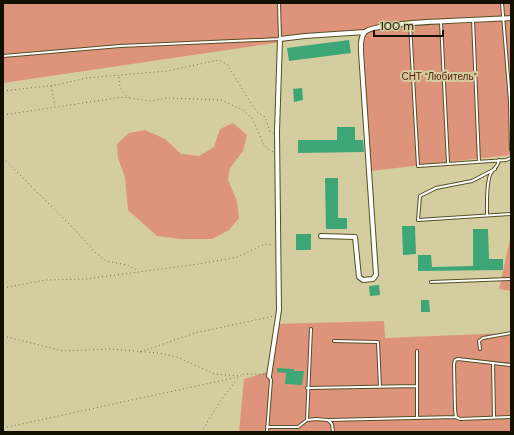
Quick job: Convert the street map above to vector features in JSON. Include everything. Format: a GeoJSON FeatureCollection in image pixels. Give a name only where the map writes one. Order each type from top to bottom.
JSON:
{"type":"FeatureCollection","features":[{"type":"Feature","properties":{"kind":"street"},"geometry":{"type":"LineString","coordinates":[[269,375],[278,315],[278,135],[280,39],[365,32],[376,27],[511,18]]}},
{"type":"Feature","properties":{"kind":"street"},"geometry":{"type":"LineString","coordinates":[[321,236],[355,237],[358,277],[363,280],[373,279],[376,275],[361,52],[361,37],[365,32]]}},
{"type":"Feature","properties":{"kind":"lane"},"geometry":{"type":"LineString","coordinates":[[3,56],[120,46],[280,39],[279,3]]}},
{"type":"Feature","properties":{"kind":"lane"},"geometry":{"type":"LineString","coordinates":[[502,3],[510,86],[511,150]]}},
{"type":"Feature","properties":{"kind":"lane"},"geometry":{"type":"LineString","coordinates":[[473,20],[479,162]]}},
{"type":"Feature","properties":{"kind":"lane"},"geometry":{"type":"LineString","coordinates":[[441,22],[448,164]]}},
{"type":"Feature","properties":{"kind":"lane"},"geometry":{"type":"LineString","coordinates":[[410,24],[418,166],[479,162],[511,158]]}},
{"type":"Feature","properties":{"kind":"lane"},"geometry":{"type":"LineString","coordinates":[[487,215],[489,179],[491,173],[498,166],[499,160]]}},
{"type":"Feature","properties":{"kind":"lane"},"geometry":{"type":"LineString","coordinates":[[495,169],[472,181],[436,188],[420,196],[418,220],[511,214]]}},
{"type":"Feature","properties":{"kind":"lane"},"geometry":{"type":"LineString","coordinates":[[431,282],[511,279]]}},
{"type":"Feature","properties":{"kind":"lane"},"geometry":{"type":"LineString","coordinates":[[307,420],[311,329]]}},
{"type":"Feature","properties":{"kind":"lane"},"geometry":{"type":"LineString","coordinates":[[480,349],[479,341],[483,338],[511,334]]}},
{"type":"Feature","properties":{"kind":"lane"},"geometry":{"type":"LineString","coordinates":[[334,341],[378,342],[380,387]]}},
{"type":"Feature","properties":{"kind":"lane"},"geometry":{"type":"LineString","coordinates":[[417,352],[417,418]]}},
{"type":"Feature","properties":{"kind":"lane"},"geometry":{"type":"LineString","coordinates":[[456,417],[454,410],[455,360],[493,362],[511,365]]}},
{"type":"Feature","properties":{"kind":"lane"},"geometry":{"type":"LineString","coordinates":[[493,362],[494,418]]}},
{"type":"Feature","properties":{"kind":"lane"},"geometry":{"type":"LineString","coordinates":[[267,432],[271,380],[269,375]]}},
{"type":"Feature","properties":{"kind":"lane"},"geometry":{"type":"LineString","coordinates":[[308,388],[418,386]]}},
{"type":"Feature","properties":{"kind":"lane"},"geometry":{"type":"LineString","coordinates":[[267,427],[298,427],[307,420],[316,419],[456,417],[460,419],[511,418]]}},
{"type":"Feature","properties":{"kind":"lane"},"geometry":{"type":"LineString","coordinates":[[328,420],[332,424],[333,432]]}},
{"type":"Feature","properties":{"kind":"path"},"geometry":{"type":"LineString","coordinates":[[3,91],[51,85],[87,78],[167,71],[219,60],[227,64],[257,112],[265,117],[270,132],[278,135]]}},
{"type":"Feature","properties":{"kind":"path"},"geometry":{"type":"LineString","coordinates":[[119,76],[120,88],[130,98]]}},
{"type":"Feature","properties":{"kind":"path"},"geometry":{"type":"LineString","coordinates":[[51,85],[55,106]]}},
{"type":"Feature","properties":{"kind":"path"},"geometry":{"type":"LineString","coordinates":[[3,115],[55,106],[86,104],[123,97],[151,101],[167,98],[221,100],[231,103],[243,110],[252,118],[269,150],[278,152]]}},
{"type":"Feature","properties":{"kind":"path"},"geometry":{"type":"LineString","coordinates":[[3,158],[75,230],[96,254],[106,261],[127,265],[138,271]]}},
{"type":"Feature","properties":{"kind":"path"},"geometry":{"type":"LineString","coordinates":[[3,288],[46,280],[86,279],[238,257],[266,244],[278,246]]}},
{"type":"Feature","properties":{"kind":"path"},"geometry":{"type":"LineString","coordinates":[[140,352],[195,333],[278,315]]}},
{"type":"Feature","properties":{"kind":"path"},"geometry":{"type":"LineString","coordinates":[[3,336],[63,351],[109,349],[177,357],[215,374],[240,376]]}},
{"type":"Feature","properties":{"kind":"path"},"geometry":{"type":"LineString","coordinates":[[3,428],[244,374],[269,375]]}},
{"type":"Feature","properties":{"kind":"path"},"geometry":{"type":"LineString","coordinates":[[201,432],[221,400],[240,376]]}},
{"type":"Feature","properties":{"kind":"green space","name":"СНТ \"Любитель\""},"geometry":{"type":"Polygon","coordinates":[[[3,3],[511,3],[511,155],[370,171],[363,30],[3,83],[3,3]]]}},
{"type":"Feature","properties":{"kind":"green space"},"geometry":{"type":"Polygon","coordinates":[[[233,123],[247,135],[243,151],[230,168],[228,180],[237,201],[239,218],[229,230],[212,239],[181,239],[157,236],[128,210],[125,177],[118,158],[117,144],[129,133],[145,130],[165,139],[181,154],[199,156],[214,147],[220,129],[233,123]]]}},
{"type":"Feature","properties":{"kind":"green space"},"geometry":{"type":"Polygon","coordinates":[[[511,235],[511,291],[499,289],[511,235]]]}},
{"type":"Feature","properties":{"kind":"green space"},"geometry":{"type":"Polygon","coordinates":[[[384,321],[385,338],[511,333],[511,432],[239,432],[244,379],[271,371],[276,324],[384,321]]]}},
{"type":"Feature","properties":{"kind":"building"},"geometry":{"type":"Polygon","coordinates":[[[349,40],[351,53],[289,61],[287,48],[349,40]]]}},
{"type":"Feature","properties":{"kind":"building"},"geometry":{"type":"Polygon","coordinates":[[[302,88],[303,100],[294,102],[293,89],[302,88]]]}},
{"type":"Feature","properties":{"kind":"building"},"geometry":{"type":"Polygon","coordinates":[[[337,127],[355,127],[355,140],[363,140],[364,152],[298,153],[298,140],[337,140],[337,127]]]}},
{"type":"Feature","properties":{"kind":"building"},"geometry":{"type":"Polygon","coordinates":[[[325,178],[338,178],[338,218],[347,218],[347,229],[326,229],[325,178]]]}},
{"type":"Feature","properties":{"kind":"building"},"geometry":{"type":"Polygon","coordinates":[[[402,226],[415,226],[416,254],[403,255],[402,226]]]}},
{"type":"Feature","properties":{"kind":"building"},"geometry":{"type":"Polygon","coordinates":[[[473,229],[488,229],[489,259],[503,259],[503,270],[418,271],[418,255],[431,255],[432,267],[473,266],[473,229]]]}},
{"type":"Feature","properties":{"kind":"building"},"geometry":{"type":"Polygon","coordinates":[[[296,234],[311,234],[311,250],[296,250],[296,234]]]}},
{"type":"Feature","properties":{"kind":"building"},"geometry":{"type":"Polygon","coordinates":[[[379,285],[380,295],[370,296],[369,286],[379,285]]]}},
{"type":"Feature","properties":{"kind":"building"},"geometry":{"type":"Polygon","coordinates":[[[421,300],[429,300],[430,312],[421,312],[421,300]]]}},
{"type":"Feature","properties":{"kind":"building"},"geometry":{"type":"Polygon","coordinates":[[[277,368],[304,371],[302,385],[285,384],[286,373],[277,372],[277,368]]]}}]}
